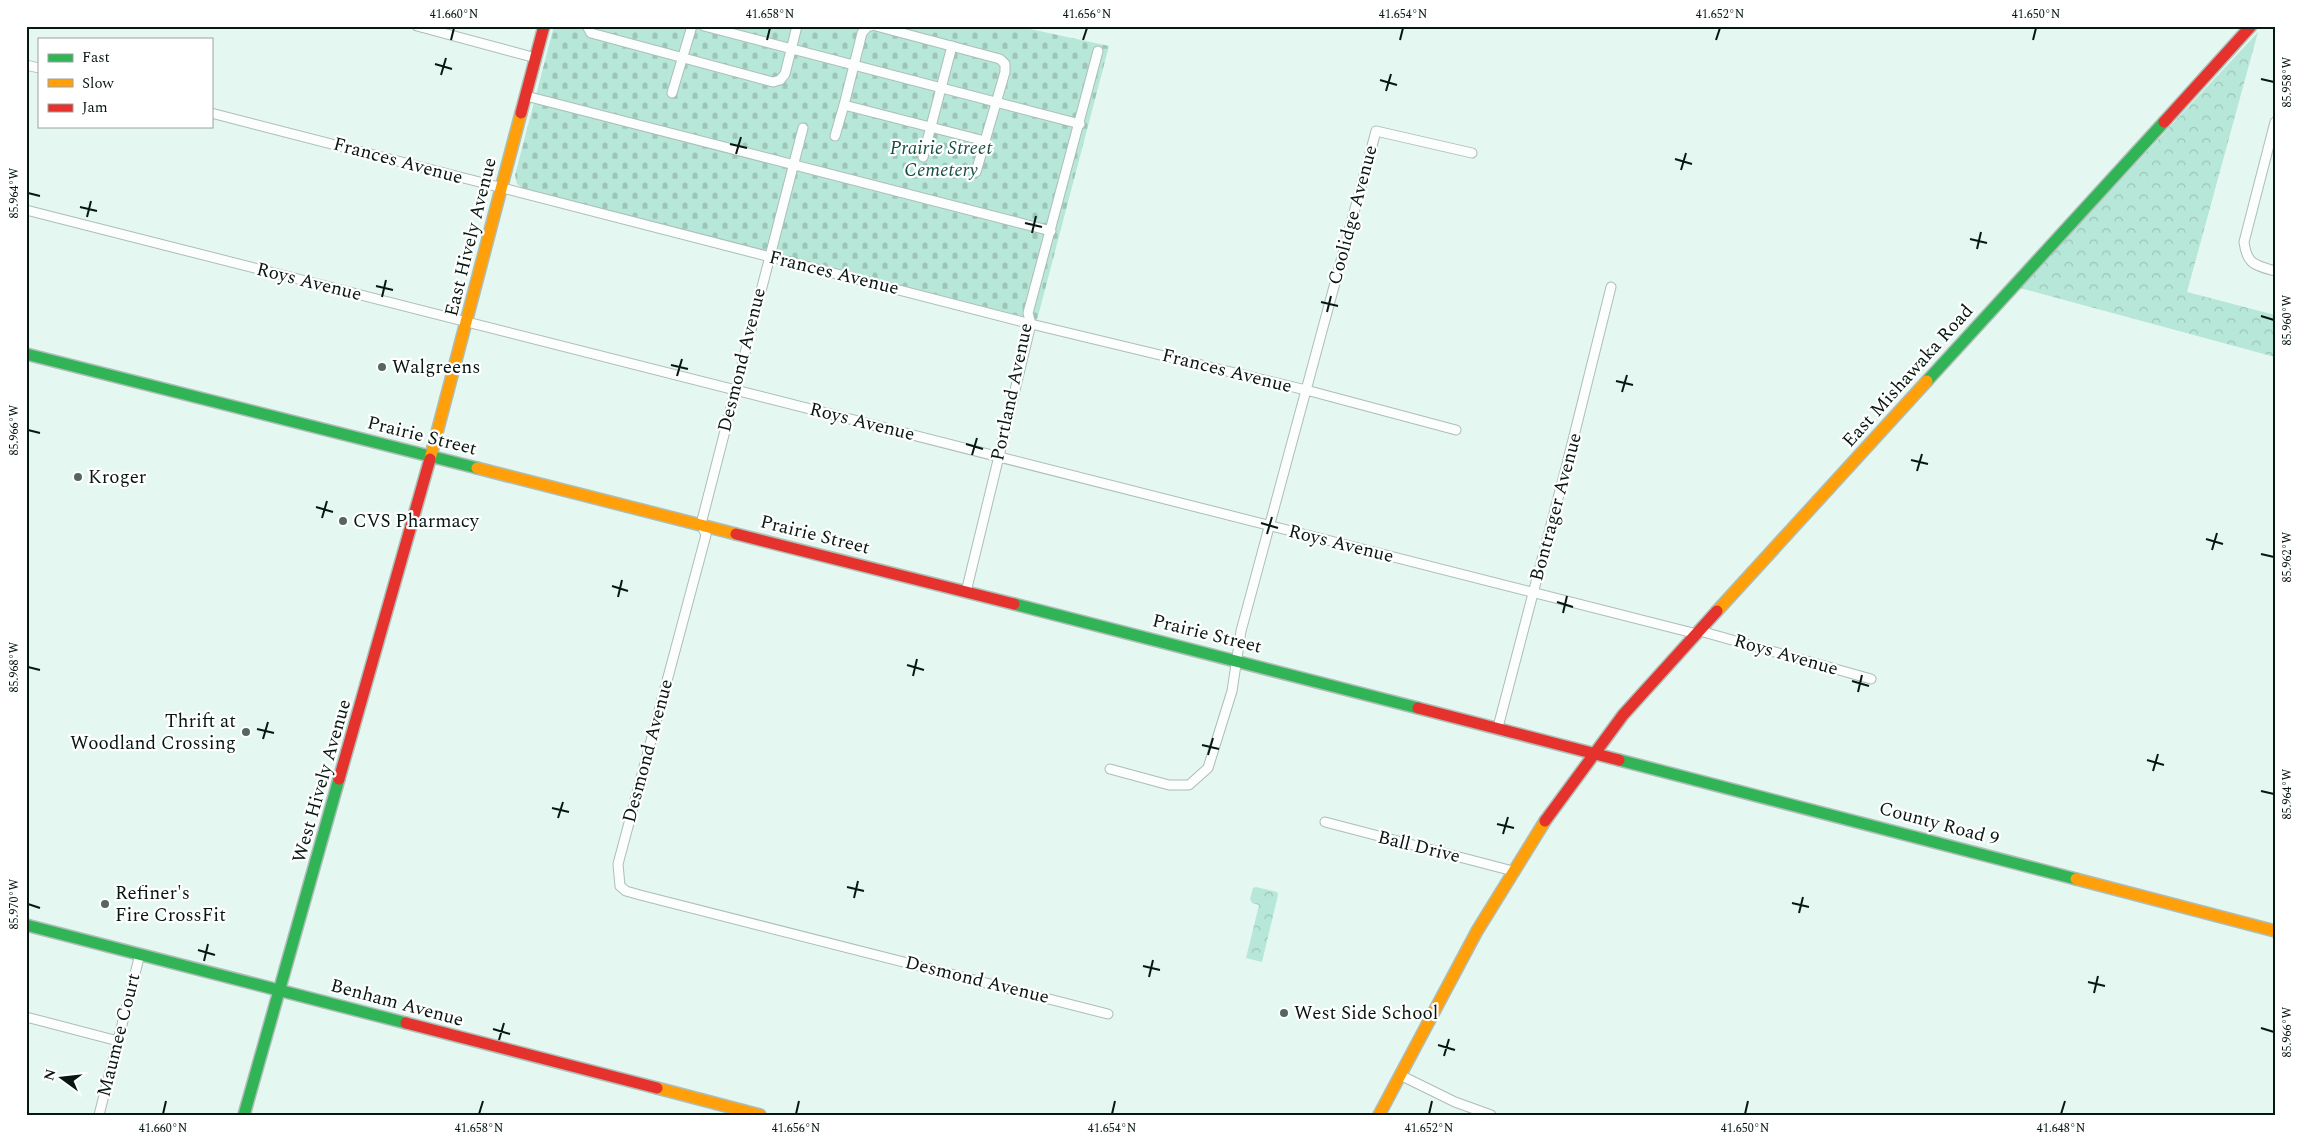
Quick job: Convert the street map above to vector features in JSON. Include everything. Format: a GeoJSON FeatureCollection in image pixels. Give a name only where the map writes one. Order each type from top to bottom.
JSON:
{"type":"FeatureCollection","features":[{"type":"Feature","properties":{"kind":"main road","name":"East Hively Avenue"},"geometry":{"type":"LineString","coordinates":[[431,456],[544,26]]}},
{"type":"Feature","properties":{"kind":"main road","name":"East Mishawaka Road"},"geometry":{"type":"LineString","coordinates":[[1379,1115],[1513,871],[1594,752],[1622,715],[1699,633],[2251,26]]}},
{"type":"Feature","properties":{"kind":"main road","name":"Prairie Street"},"geometry":{"type":"LineString","coordinates":[[26,354],[1594,752]]}},
{"type":"Feature","properties":{"kind":"main road","name":"West Hively Avenue"},"geometry":{"type":"LineString","coordinates":[[244,1115],[431,456]]}},
{"type":"Feature","properties":{"kind":"main road","name":"County Road 9"},"geometry":{"type":"LineString","coordinates":[[1594,752],[2275,931]]}},
{"type":"Feature","properties":{"kind":"main road","name":"Benham Avenue"},"geometry":{"type":"LineString","coordinates":[[26,925],[760,1115]]}},
{"type":"Feature","properties":{"kind":"street"},"geometry":{"type":"LineString","coordinates":[[417,26],[536,58]]}},
{"type":"Feature","properties":{"kind":"street"},"geometry":{"type":"LineString","coordinates":[[587,26],[591,33],[773,82],[780,80],[785,74],[797,26]]}},
{"type":"Feature","properties":{"kind":"street"},"geometry":{"type":"LineString","coordinates":[[672,93],[692,26]]}},
{"type":"Feature","properties":{"kind":"street"},"geometry":{"type":"LineString","coordinates":[[704,26],[1080,124]]}},
{"type":"Feature","properties":{"kind":"street"},"geometry":{"type":"LineString","coordinates":[[835,136],[855,65],[862,32],[871,26]]}},
{"type":"Feature","properties":{"kind":"street"},"geometry":{"type":"LineString","coordinates":[[876,26],[1000,59],[1005,64],[1005,72],[997,102],[976,172]]}},
{"type":"Feature","properties":{"kind":"street"},"geometry":{"type":"LineString","coordinates":[[923,158],[943,88],[952,46]]}},
{"type":"Feature","properties":{"kind":"street","name":"Portland Avenue"},"geometry":{"type":"LineString","coordinates":[[966,592],[1031,324],[1028,313],[1098,51]]}},
{"type":"Feature","properties":{"kind":"street"},"geometry":{"type":"LineString","coordinates":[[526,96],[1051,231]]}},
{"type":"Feature","properties":{"kind":"street"},"geometry":{"type":"LineString","coordinates":[[844,105],[986,141]]}},
{"type":"Feature","properties":{"kind":"street","name":"Frances Avenue"},"geometry":{"type":"LineString","coordinates":[[212,113],[1031,324],[1306,390],[1456,430]]}},
{"type":"Feature","properties":{"kind":"street"},"geometry":{"type":"LineString","coordinates":[[2275,122],[2244,242],[2246,255],[2252,263],[2275,271]]}},
{"type":"Feature","properties":{"kind":"street","name":"Desmond Avenue"},"geometry":{"type":"LineString","coordinates":[[804,128],[700,524],[706,535],[618,864],[620,886],[626,891],[640,895],[1108,1014]]}},
{"type":"Feature","properties":{"kind":"street","name":"Coolidge Avenue"},"geometry":{"type":"LineString","coordinates":[[1110,769],[1169,786],[1189,785],[1208,768],[1232,691],[1241,631],[1376,130],[1472,153]]}},
{"type":"Feature","properties":{"kind":"street","name":"Roys Avenue"},"geometry":{"type":"LineString","coordinates":[[26,210],[735,389],[1533,594],[1699,633],[1871,679]]}},
{"type":"Feature","properties":{"kind":"street","name":"Bontrager Avenue"},"geometry":{"type":"LineString","coordinates":[[1498,728],[1611,287]]}},
{"type":"Feature","properties":{"kind":"street","name":"Ball Drive"},"geometry":{"type":"LineString","coordinates":[[1325,822],[1513,871]]}},
{"type":"Feature","properties":{"kind":"street","name":"Maumee Court"},"geometry":{"type":"LineString","coordinates":[[99,1115],[140,954]]}},
{"type":"Feature","properties":{"kind":"street"},"geometry":{"type":"LineString","coordinates":[[26,1017],[118,1041]]}},
{"type":"Feature","properties":{"kind":"street"},"geometry":{"type":"LineString","coordinates":[[1400,1075],[1455,1102],[1491,1115]]}},
{"type":"Feature","properties":{"kind":"green space","name":"Prairie Street Cemetery"},"geometry":{"type":"Polygon","coordinates":[[[554,26],[1016,26],[1109,46],[1037,320],[524,189],[517,184],[515,175],[554,26]]]}},
{"type":"Feature","properties":{"kind":"green space"},"geometry":{"type":"Polygon","coordinates":[[[2258,32],[2187,292],[2275,315],[2275,357],[2020,288],[2258,32]]]}},
{"type":"Feature","properties":{"kind":"green space"},"geometry":{"type":"Polygon","coordinates":[[[1253,888],[1277,892],[1278,895],[1262,962],[1246,958],[1259,905],[1252,903],[1250,899],[1253,888]]]}},
{"type":"Feature","properties":{"kind":"traffic: fast"},"geometry":{"type":"LineString","coordinates":[[1927,381],[2164,122]]}},
{"type":"Feature","properties":{"kind":"traffic: fast"},"geometry":{"type":"LineString","coordinates":[[26,354],[477,468]]}},
{"type":"Feature","properties":{"kind":"traffic: fast"},"geometry":{"type":"LineString","coordinates":[[1014,604],[1418,708]]}},
{"type":"Feature","properties":{"kind":"traffic: fast"},"geometry":{"type":"LineString","coordinates":[[1619,760],[2076,879]]}},
{"type":"Feature","properties":{"kind":"traffic: fast"},"geometry":{"type":"LineString","coordinates":[[244,1115],[339,779]]}},
{"type":"Feature","properties":{"kind":"traffic: fast"},"geometry":{"type":"LineString","coordinates":[[26,925],[406,1023]]}},
{"type":"Feature","properties":{"kind":"traffic: slow"},"geometry":{"type":"LineString","coordinates":[[430,459],[521,113]]}},
{"type":"Feature","properties":{"kind":"traffic: slow"},"geometry":{"type":"LineString","coordinates":[[1717,611],[1927,381]]}},
{"type":"Feature","properties":{"kind":"traffic: slow"},"geometry":{"type":"LineString","coordinates":[[477,468],[736,534]]}},
{"type":"Feature","properties":{"kind":"traffic: slow"},"geometry":{"type":"LineString","coordinates":[[1379,1115],[1477,931],[1545,821]]}},
{"type":"Feature","properties":{"kind":"traffic: slow"},"geometry":{"type":"LineString","coordinates":[[2076,879],[2275,931]]}},
{"type":"Feature","properties":{"kind":"traffic: slow"},"geometry":{"type":"LineString","coordinates":[[657,1088],[760,1115]]}},
{"type":"Feature","properties":{"kind":"traffic: jam"},"geometry":{"type":"LineString","coordinates":[[521,113],[544,26]]}},
{"type":"Feature","properties":{"kind":"traffic: jam"},"geometry":{"type":"LineString","coordinates":[[2164,122],[2251,26]]}},
{"type":"Feature","properties":{"kind":"traffic: jam"},"geometry":{"type":"LineString","coordinates":[[339,779],[430,459]]}},
{"type":"Feature","properties":{"kind":"traffic: jam"},"geometry":{"type":"LineString","coordinates":[[736,534],[1014,604]]}},
{"type":"Feature","properties":{"kind":"traffic: jam"},"geometry":{"type":"LineString","coordinates":[[1545,821],[1623,715],[1717,611]]}},
{"type":"Feature","properties":{"kind":"traffic: jam"},"geometry":{"type":"LineString","coordinates":[[1418,708],[1619,760]]}},
{"type":"Feature","properties":{"kind":"traffic: jam"},"geometry":{"type":"LineString","coordinates":[[406,1023],[657,1088]]}},
{"type":"Feature","properties":{"kind":"place","name":"Walgreens"},"geometry":{"type":"Point","coordinates":[382,367]}},
{"type":"Feature","properties":{"kind":"place","name":"Kroger"},"geometry":{"type":"Point","coordinates":[78,477]}},
{"type":"Feature","properties":{"kind":"place","name":"CVS Pharmacy"},"geometry":{"type":"Point","coordinates":[343,521]}},
{"type":"Feature","properties":{"kind":"place","name":"Thrift at Woodland Crossing"},"geometry":{"type":"Point","coordinates":[246,732]}},
{"type":"Feature","properties":{"kind":"place","name":"Refiner's Fire CrossFit"},"geometry":{"type":"Point","coordinates":[105,904]}},
{"type":"Feature","properties":{"kind":"place","name":"West Side School"},"geometry":{"type":"Point","coordinates":[1284,1013]}}]}
